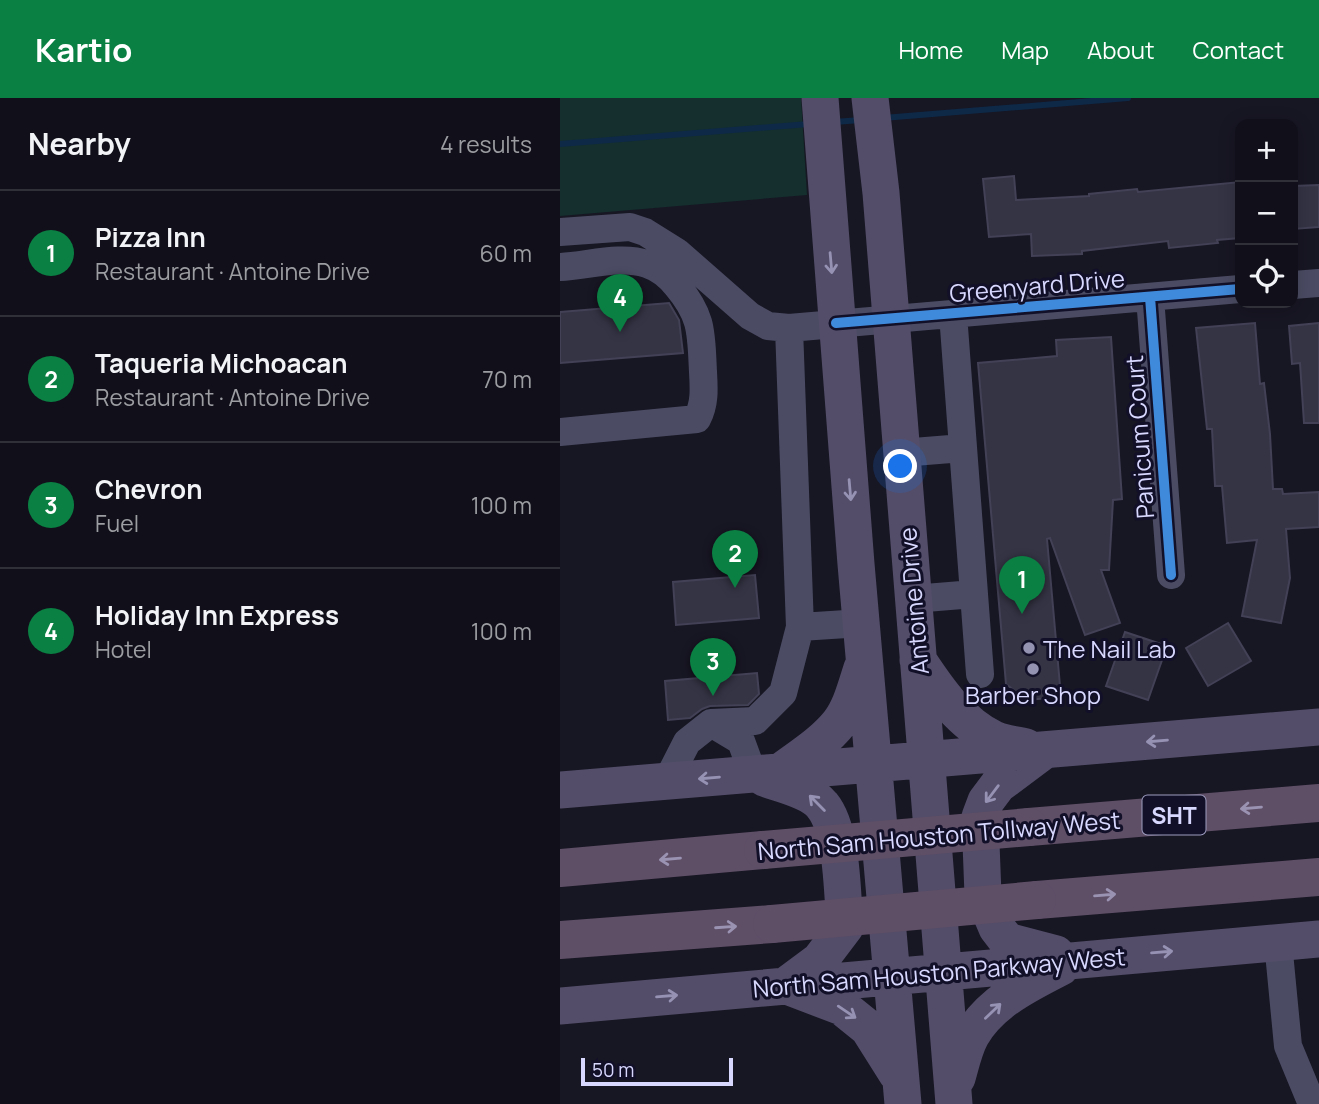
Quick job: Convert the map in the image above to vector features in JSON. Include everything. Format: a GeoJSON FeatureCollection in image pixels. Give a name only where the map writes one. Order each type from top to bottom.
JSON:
{"type":"FeatureCollection","features":[{"type":"Feature","properties":{"kind":"highway","name":"North Sam Houston Tollway West"},"geometry":{"type":"LineString","coordinates":[[560,868],[1319,803]]}},
{"type":"Feature","properties":{"kind":"highway"},"geometry":{"type":"LineString","coordinates":[[560,940],[1319,877]]}},
{"type":"Feature","properties":{"kind":"main road"},"geometry":{"type":"LineString","coordinates":[[820,98],[836,323],[902,1092]]}},
{"type":"Feature","properties":{"kind":"main road","name":"Antoine Drive"},"geometry":{"type":"LineString","coordinates":[[870,98],[881,193],[953,1098]]}},
{"type":"Feature","properties":{"kind":"main road"},"geometry":{"type":"LineString","coordinates":[[767,773],[815,747],[840,722],[854,694],[863,640]]}},
{"type":"Feature","properties":{"kind":"main road"},"geometry":{"type":"LineString","coordinates":[[918,660],[932,682],[971,724],[995,740],[1045,750]]}},
{"type":"Feature","properties":{"kind":"main road"},"geometry":{"type":"LineString","coordinates":[[560,790],[1319,727]]}},
{"type":"Feature","properties":{"kind":"main road"},"geometry":{"type":"LineString","coordinates":[[1045,750],[998,785],[986,801],[980,817],[983,895],[996,928],[1007,941],[1074,960]]}},
{"type":"Feature","properties":{"kind":"main road"},"geometry":{"type":"LineString","coordinates":[[767,773],[809,795],[822,805],[836,830],[845,927],[820,960],[785,986]]}},
{"type":"Feature","properties":{"kind":"main road","name":"North Sam Houston Parkway West"},"geometry":{"type":"LineString","coordinates":[[560,1006],[1319,939]]}},
{"type":"Feature","properties":{"kind":"main road"},"geometry":{"type":"LineString","coordinates":[[953,1098],[971,1035],[990,1012],[1015,992],[1074,960]]}},
{"type":"Feature","properties":{"kind":"main road"},"geometry":{"type":"LineString","coordinates":[[785,986],[842,1007],[868,1028],[902,1092]]}},
{"type":"Feature","properties":{"kind":"street"},"geometry":{"type":"LineString","coordinates":[[560,232],[630,227],[645,232],[677,252],[750,316],[768,326],[789,328],[800,627],[783,693],[755,721],[711,723],[687,742],[667,781]]}},
{"type":"Feature","properties":{"kind":"street"},"geometry":{"type":"LineString","coordinates":[[560,240],[565,267],[639,261],[668,276],[696,312],[701,332],[704,407],[697,419],[560,432]]}},
{"type":"Feature","properties":{"kind":"street"},"geometry":{"type":"LineString","coordinates":[[1298,285],[1319,283]]}},
{"type":"Feature","properties":{"kind":"street","name":"Greenyard Drive"},"geometry":{"type":"LineString","coordinates":[[789,328],[1235,289]]}},
{"type":"Feature","properties":{"kind":"street","name":"Panicum Court"},"geometry":{"type":"LineString","coordinates":[[1150,297],[1171,575]]}},
{"type":"Feature","properties":{"kind":"street"},"geometry":{"type":"LineString","coordinates":[[953,314],[980,674]]}},
{"type":"Feature","properties":{"kind":"street"},"geometry":{"type":"LineString","coordinates":[[901,453],[963,448]]}},
{"type":"Feature","properties":{"kind":"street"},"geometry":{"type":"LineString","coordinates":[[913,599],[974,594]]}},
{"type":"Feature","properties":{"kind":"street"},"geometry":{"type":"LineString","coordinates":[[800,627],[863,640]]}},
{"type":"Feature","properties":{"kind":"street"},"geometry":{"type":"LineString","coordinates":[[711,723],[741,741],[767,773]]}},
{"type":"Feature","properties":{"kind":"street"},"geometry":{"type":"LineString","coordinates":[[1278,942],[1288,1046],[1312,1104]]}},
{"type":"Feature","properties":{"kind":"green space"},"geometry":{"type":"Polygon","coordinates":[[[560,98],[801,98],[807,195],[560,216],[560,98]]]}},
{"type":"Feature","properties":{"kind":"building"},"geometry":{"type":"Polygon","coordinates":[[[1014,176],[1016,200],[1235,182],[1235,238],[1169,248],[1168,241],[1082,251],[1082,254],[1032,256],[1031,234],[989,237],[983,179],[1014,176]]]}},
{"type":"Feature","properties":{"kind":"building"},"geometry":{"type":"Polygon","coordinates":[[[1319,185],[1319,227],[1298,229],[1298,186],[1319,185]]]}},
{"type":"Feature","properties":{"kind":"building"},"geometry":{"type":"Polygon","coordinates":[[[669,303],[679,320],[683,353],[560,363],[560,312],[669,303]]]}},
{"type":"Feature","properties":{"kind":"building"},"geometry":{"type":"Polygon","coordinates":[[[1255,323],[1260,384],[1264,383],[1270,434],[1273,489],[1282,489],[1283,494],[1319,492],[1319,527],[1286,529],[1290,578],[1281,623],[1242,616],[1257,540],[1227,543],[1222,486],[1215,486],[1212,429],[1207,429],[1196,328],[1255,323]]]}},
{"type":"Feature","properties":{"kind":"building"},"geometry":{"type":"Polygon","coordinates":[[[1319,323],[1319,423],[1304,423],[1300,363],[1292,364],[1289,326],[1319,323]]]}},
{"type":"Feature","properties":{"kind":"building"},"geometry":{"type":"Polygon","coordinates":[[[1111,337],[1122,499],[1113,500],[1109,570],[1101,570],[1120,623],[1085,635],[1050,538],[1047,539],[1061,697],[1026,700],[1006,684],[978,363],[1057,356],[1056,340],[1111,337]]]}},
{"type":"Feature","properties":{"kind":"building"},"geometry":{"type":"Polygon","coordinates":[[[755,575],[759,618],[676,625],[673,582],[755,575]]]}},
{"type":"Feature","properties":{"kind":"building"},"geometry":{"type":"Polygon","coordinates":[[[1228,623],[1251,661],[1208,686],[1186,648],[1228,623]]]}},
{"type":"Feature","properties":{"kind":"building"},"geometry":{"type":"Polygon","coordinates":[[[1125,632],[1167,646],[1148,700],[1106,686],[1125,632]]]}},
{"type":"Feature","properties":{"kind":"building"},"geometry":{"type":"Polygon","coordinates":[[[757,673],[759,694],[748,705],[710,706],[690,718],[668,720],[665,681],[757,673]]]}},
{"type":"Feature","properties":{"kind":"waterway"},"geometry":{"type":"LineString","coordinates":[[883,118],[1128,98]]}},
{"type":"Feature","properties":{"kind":"waterway"},"geometry":{"type":"LineString","coordinates":[[834,122],[861,120]]}},
{"type":"Feature","properties":{"kind":"waterway"},"geometry":{"type":"LineString","coordinates":[[560,144],[809,124]]}},
{"type":"Feature","properties":{"kind":"cycle path"},"geometry":{"type":"LineString","coordinates":[[836,323],[1235,289]]}},
{"type":"Feature","properties":{"kind":"cycle path"},"geometry":{"type":"LineString","coordinates":[[1150,297],[1171,575]]}},
{"type":"Feature","properties":{"kind":"place","name":"Holiday Inn Express"},"geometry":{"type":"Point","coordinates":[620,332]}},
{"type":"Feature","properties":{"kind":"place","name":"Taqueria Michoacan"},"geometry":{"type":"Point","coordinates":[735,588]}},
{"type":"Feature","properties":{"kind":"place","name":"Pizza Inn"},"geometry":{"type":"Point","coordinates":[1022,614]}},
{"type":"Feature","properties":{"kind":"place","name":"The Nail Lab"},"geometry":{"type":"Point","coordinates":[1029,648]}},
{"type":"Feature","properties":{"kind":"place","name":"Barber Shop"},"geometry":{"type":"Point","coordinates":[1033,669]}},
{"type":"Feature","properties":{"kind":"place","name":"Chevron"},"geometry":{"type":"Point","coordinates":[713,696]}}]}
